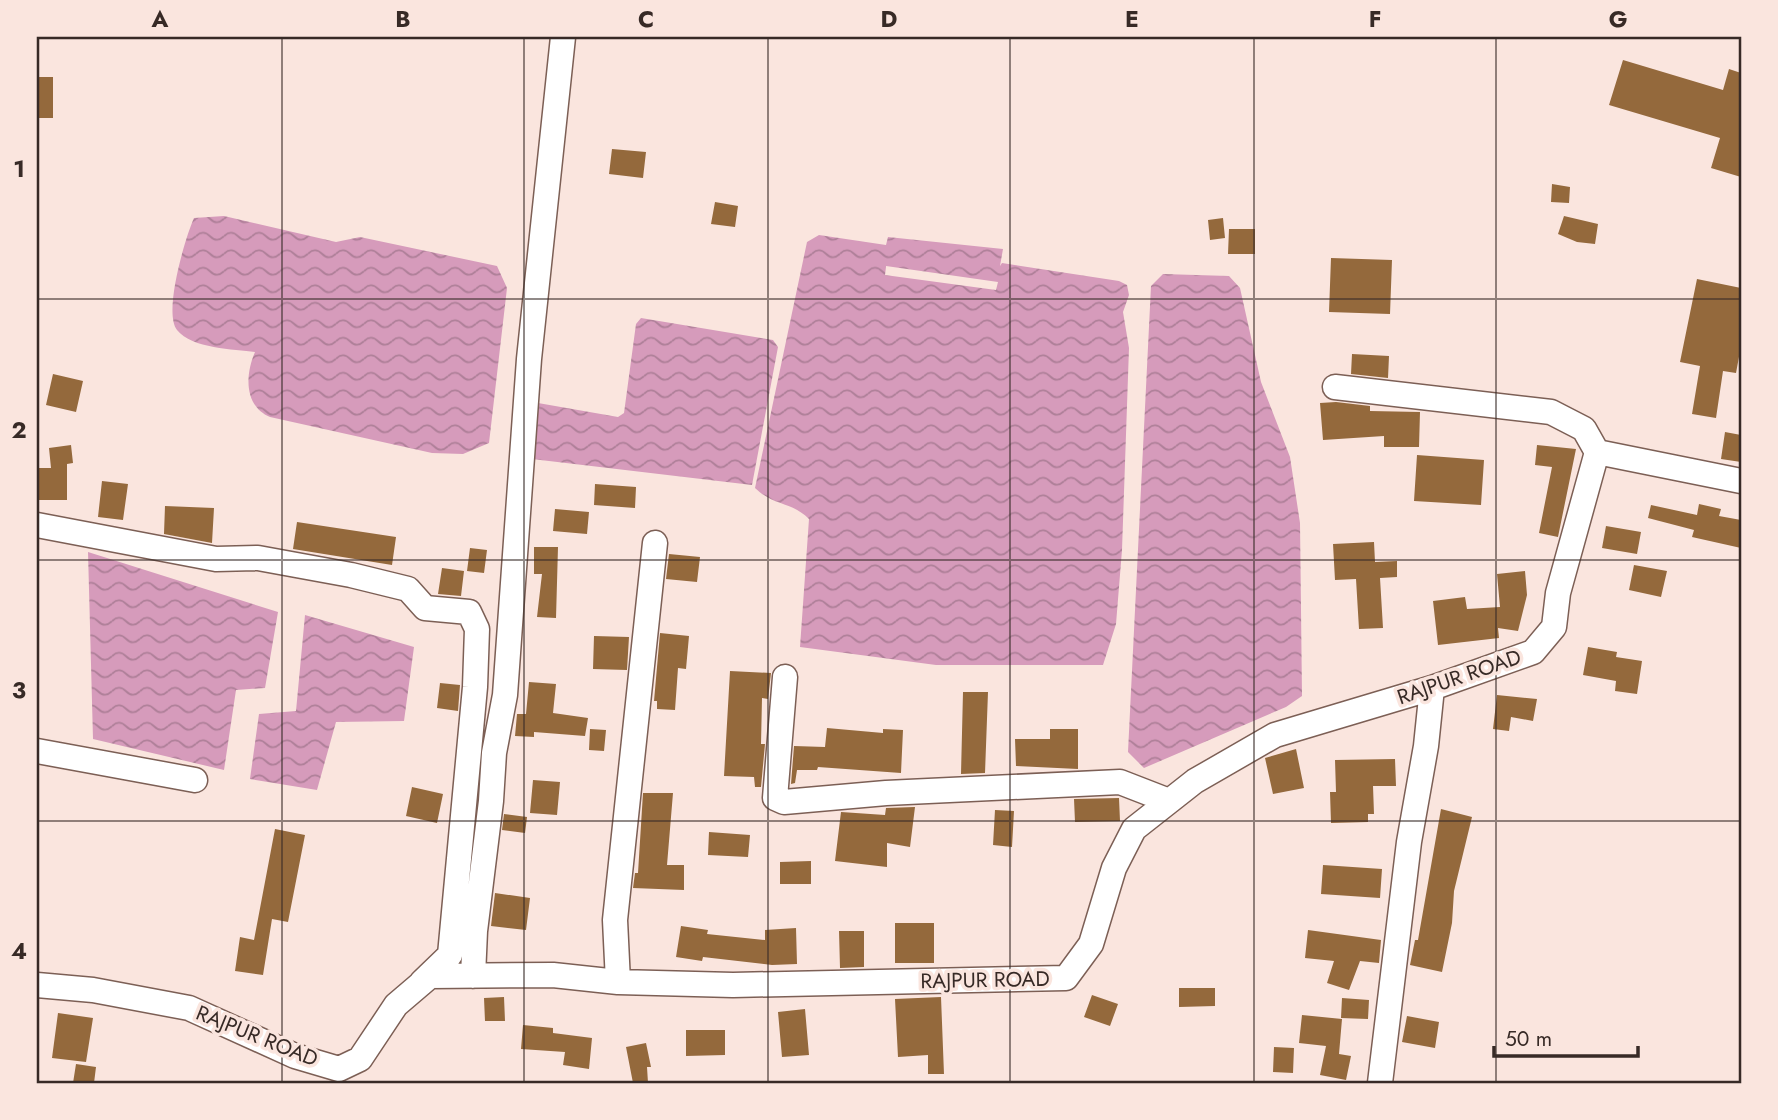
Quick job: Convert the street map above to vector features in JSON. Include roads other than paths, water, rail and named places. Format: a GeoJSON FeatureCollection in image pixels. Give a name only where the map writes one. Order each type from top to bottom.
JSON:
{"type":"FeatureCollection","features":[{"type":"Feature","properties":{"kind":"street"},"geometry":{"type":"LineString","coordinates":[[473,976],[475,931],[494,753],[505,695],[529,359],[563,37]]}},
{"type":"Feature","properties":{"kind":"street"},"geometry":{"type":"LineString","coordinates":[[1335,387],[1551,412],[1584,429],[1597,452],[1741,481]]}},
{"type":"Feature","properties":{"kind":"street","name":"RAJPUR ROAD"},"geometry":{"type":"LineString","coordinates":[[37,985],[93,990],[189,1008],[295,1056],[352,1074],[396,1005],[430,976],[553,975],[618,982],[733,985],[1066,978],[1091,944],[1114,868],[1134,829],[1195,781],[1275,734],[1432,688],[1533,652],[1554,627],[1558,593],[1597,452]]}},
{"type":"Feature","properties":{"kind":"street"},"geometry":{"type":"LineString","coordinates":[[37,525],[216,559],[258,558],[351,575],[408,589],[425,608],[469,611],[477,629],[475,687],[450,955],[419,986]]}},
{"type":"Feature","properties":{"kind":"street"},"geometry":{"type":"LineString","coordinates":[[618,982],[615,920],[655,543]]}},
{"type":"Feature","properties":{"kind":"street"},"geometry":{"type":"LineString","coordinates":[[785,677],[775,798],[784,802],[886,793],[1120,782],[1169,801]]}},
{"type":"Feature","properties":{"kind":"street"},"geometry":{"type":"LineString","coordinates":[[1380,1083],[1409,842],[1426,746],[1432,688]]}},
{"type":"Feature","properties":{"kind":"street"},"geometry":{"type":"LineString","coordinates":[[37,751],[195,780]]}},
{"type":"Feature","properties":{"kind":"water"},"geometry":{"type":"Polygon","coordinates":[[[224,216],[336,242],[360,237],[497,266],[507,288],[489,443],[463,454],[432,453],[270,417],[261,412],[251,398],[248,380],[255,352],[203,345],[184,336],[173,321],[172,308],[177,275],[194,218],[224,216]]]}},
{"type":"Feature","properties":{"kind":"water"},"geometry":{"type":"Polygon","coordinates":[[[819,235],[886,245],[888,237],[1003,249],[1000,266],[1002,263],[1119,281],[1127,285],[1129,295],[1123,312],[1129,348],[1122,550],[1116,624],[1103,665],[936,665],[800,647],[809,519],[796,509],[769,498],[755,488],[807,242],[819,235]],[[886,266],[885,275],[996,290],[998,282],[886,266]]]}},
{"type":"Feature","properties":{"kind":"water"},"geometry":{"type":"Polygon","coordinates":[[[1163,274],[1229,276],[1240,288],[1261,382],[1290,457],[1300,523],[1302,696],[1286,707],[1144,768],[1128,752],[1151,286],[1163,274]]]}},
{"type":"Feature","properties":{"kind":"water"},"geometry":{"type":"Polygon","coordinates":[[[641,318],[773,340],[778,347],[752,485],[532,459],[538,403],[618,417],[624,413],[636,324],[641,318]]]}},
{"type":"Feature","properties":{"kind":"water"},"geometry":{"type":"Polygon","coordinates":[[[88,552],[278,612],[265,688],[236,690],[224,770],[93,739],[88,552]]]}},
{"type":"Feature","properties":{"kind":"water"},"geometry":{"type":"Polygon","coordinates":[[[305,615],[414,647],[404,721],[336,722],[317,790],[250,779],[259,714],[296,711],[305,615]]]}}]}
